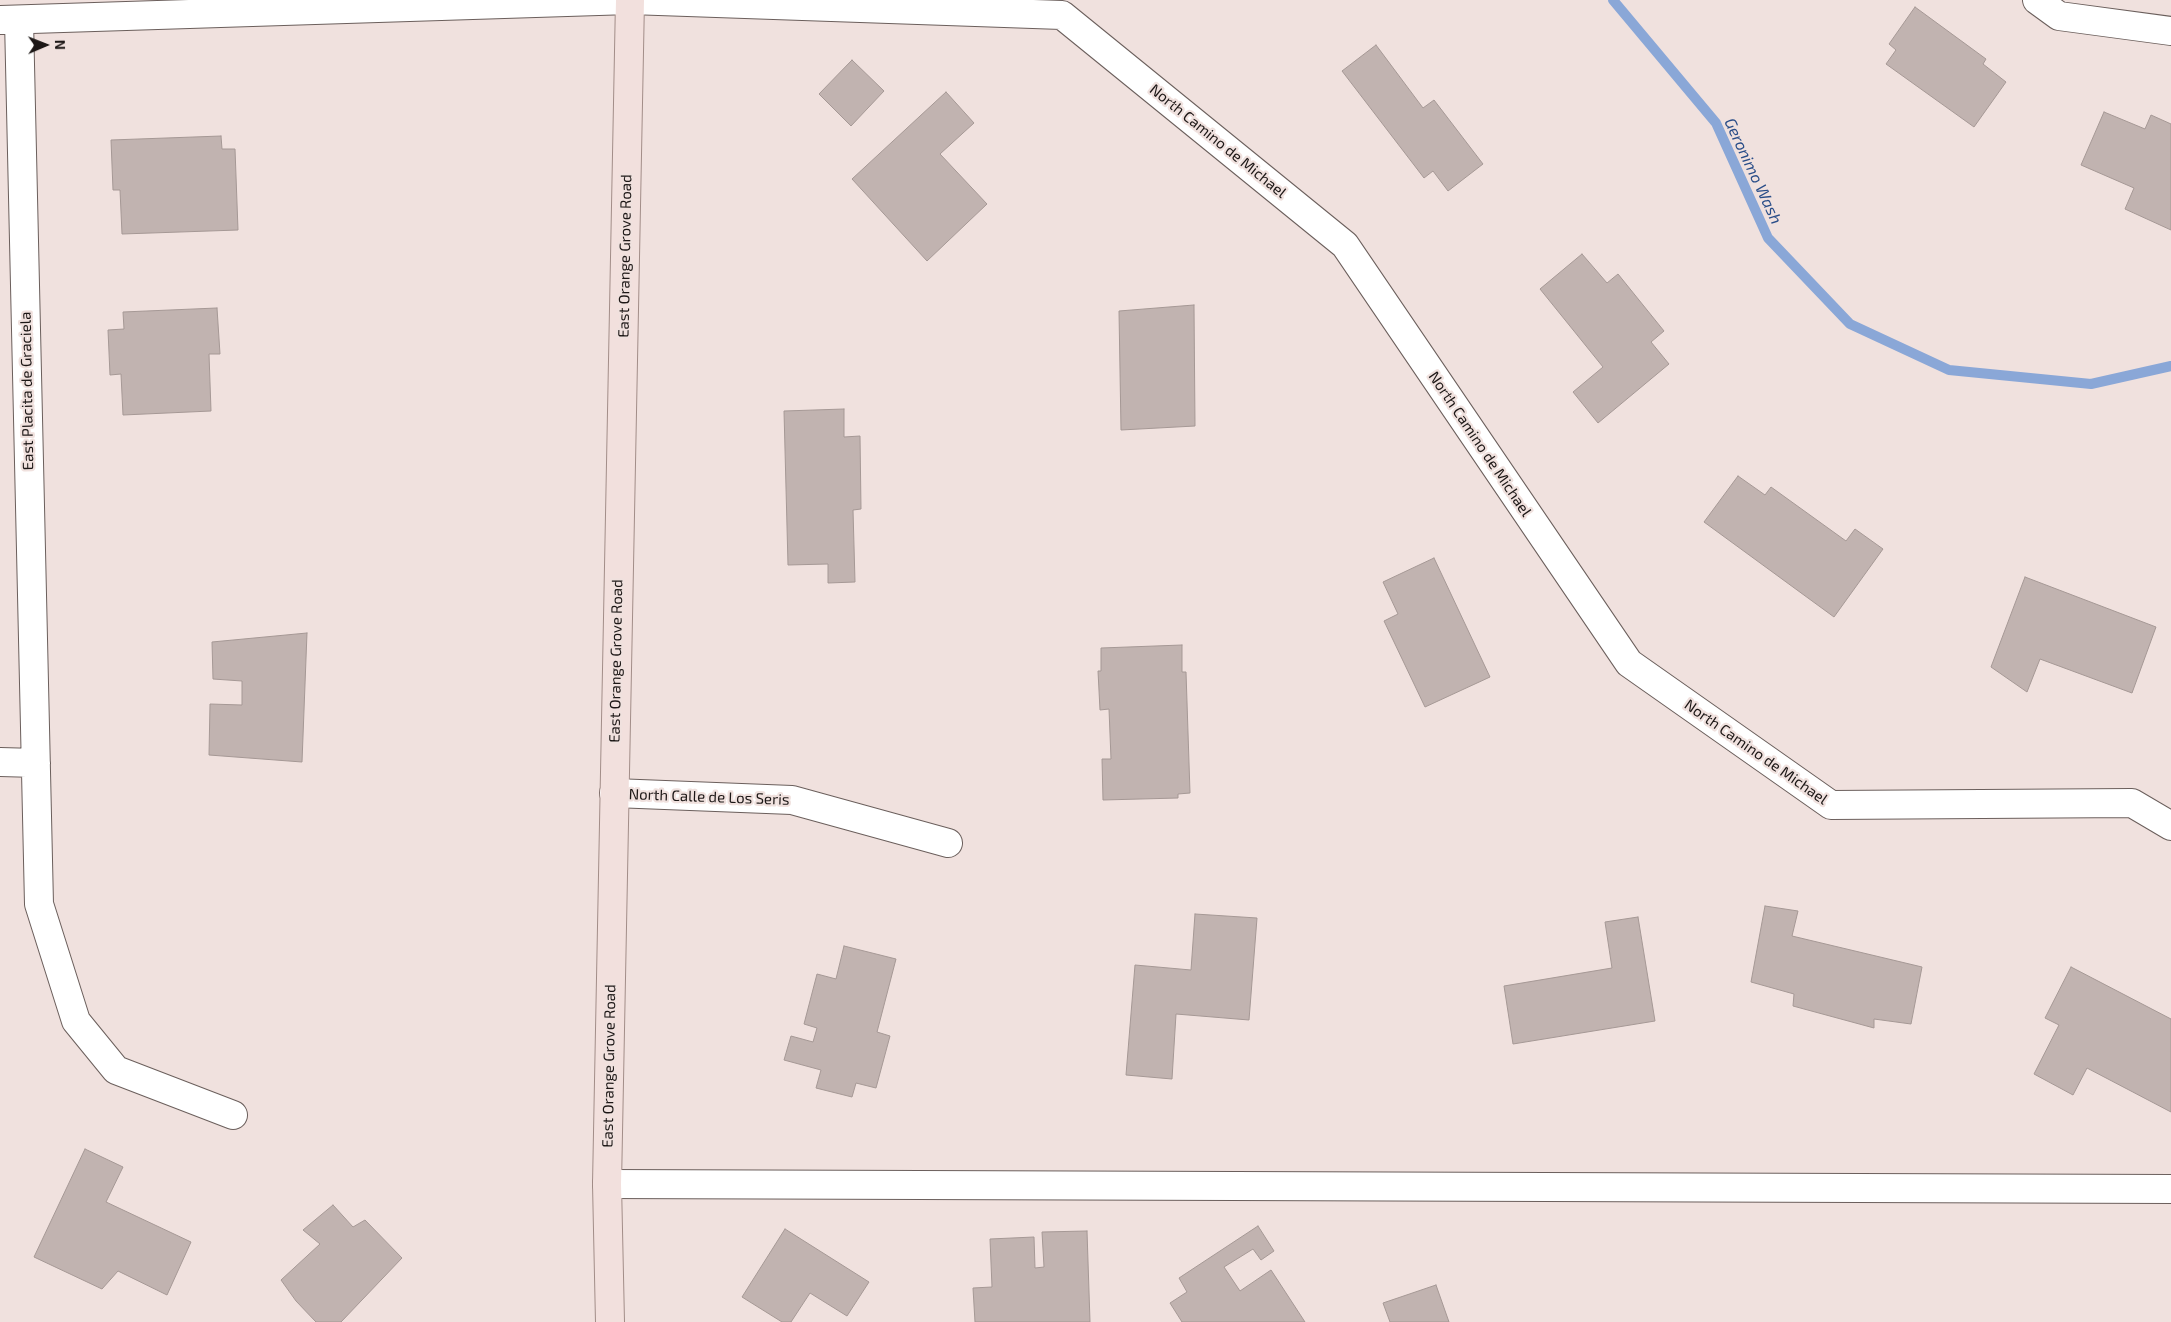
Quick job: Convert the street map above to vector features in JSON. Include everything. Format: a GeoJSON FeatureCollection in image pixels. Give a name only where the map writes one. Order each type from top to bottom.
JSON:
{"type":"FeatureCollection","features":[{"type":"Feature","properties":{"kind":"main road","name":"East Orange Grove Road"},"geometry":{"type":"LineString","coordinates":[[610,1322],[607,1184],[630,0]]}},
{"type":"Feature","properties":{"kind":"street","name":"North Camino de Michael"},"geometry":{"type":"LineString","coordinates":[[10,20],[630,0],[1062,14],[1345,245],[1629,663],[1831,805],[2132,803],[2171,826]]}},
{"type":"Feature","properties":{"kind":"street"},"geometry":{"type":"LineString","coordinates":[[2036,0],[2059,16],[2171,32]]}},
{"type":"Feature","properties":{"kind":"street","name":"East Placita de Graciela"},"geometry":{"type":"LineString","coordinates":[[10,20],[36,763],[39,904],[76,1021],[116,1070],[233,1116]]}},
{"type":"Feature","properties":{"kind":"street"},"geometry":{"type":"LineString","coordinates":[[0,762],[36,763]]}},
{"type":"Feature","properties":{"kind":"street","name":"North Calle de Los Seris"},"geometry":{"type":"LineString","coordinates":[[614,793],[792,800],[948,843]]}},
{"type":"Feature","properties":{"kind":"street"},"geometry":{"type":"LineString","coordinates":[[607,1184],[2171,1190]]}},
{"type":"Feature","properties":{"kind":"building"},"geometry":{"type":"Polygon","coordinates":[[[1915,7],[1986,59],[1983,64],[2006,82],[1974,127],[1886,64],[1896,50],[1889,44],[1915,7]]]}},
{"type":"Feature","properties":{"kind":"building"},"geometry":{"type":"Polygon","coordinates":[[[1376,45],[1423,108],[1434,100],[1483,164],[1448,191],[1433,171],[1424,178],[1342,71],[1376,45]]]}},
{"type":"Feature","properties":{"kind":"building"},"geometry":{"type":"Polygon","coordinates":[[[852,60],[884,91],[851,126],[819,94],[852,60]]]}},
{"type":"Feature","properties":{"kind":"building"},"geometry":{"type":"Polygon","coordinates":[[[946,92],[974,123],[940,154],[987,204],[927,261],[852,179],[946,92]]]}},
{"type":"Feature","properties":{"kind":"building"},"geometry":{"type":"Polygon","coordinates":[[[2104,112],[2145,129],[2151,115],[2171,124],[2171,230],[2125,209],[2134,188],[2081,165],[2104,112]]]}},
{"type":"Feature","properties":{"kind":"building"},"geometry":{"type":"Polygon","coordinates":[[[221,136],[222,149],[235,149],[238,230],[122,234],[120,190],[113,190],[111,140],[221,136]]]}},
{"type":"Feature","properties":{"kind":"building"},"geometry":{"type":"Polygon","coordinates":[[[1582,254],[1607,283],[1618,274],[1664,331],[1651,342],[1669,364],[1598,423],[1573,392],[1603,367],[1540,289],[1582,254]]]}},
{"type":"Feature","properties":{"kind":"building"},"geometry":{"type":"Polygon","coordinates":[[[1194,305],[1195,426],[1121,430],[1119,311],[1194,305]]]}},
{"type":"Feature","properties":{"kind":"building"},"geometry":{"type":"Polygon","coordinates":[[[217,308],[220,354],[209,354],[211,411],[123,415],[121,374],[110,375],[108,330],[124,329],[123,312],[217,308]]]}},
{"type":"Feature","properties":{"kind":"building"},"geometry":{"type":"Polygon","coordinates":[[[844,409],[844,437],[860,436],[861,509],[853,510],[855,582],[828,583],[828,564],[788,565],[784,411],[844,409]]]}},
{"type":"Feature","properties":{"kind":"building"},"geometry":{"type":"Polygon","coordinates":[[[1738,476],[1765,495],[1771,487],[1846,541],[1855,529],[1883,549],[1834,617],[1704,522],[1738,476]]]}},
{"type":"Feature","properties":{"kind":"building"},"geometry":{"type":"Polygon","coordinates":[[[1434,558],[1490,677],[1425,707],[1384,621],[1398,614],[1383,582],[1434,558]]]}},
{"type":"Feature","properties":{"kind":"building"},"geometry":{"type":"Polygon","coordinates":[[[2025,577],[2156,627],[2132,693],[2040,659],[2027,692],[1991,667],[2025,577]]]}},
{"type":"Feature","properties":{"kind":"building"},"geometry":{"type":"Polygon","coordinates":[[[307,633],[302,762],[209,755],[210,704],[242,705],[242,681],[213,679],[212,642],[307,633]]]}},
{"type":"Feature","properties":{"kind":"building"},"geometry":{"type":"Polygon","coordinates":[[[1182,645],[1182,672],[1186,672],[1190,793],[1178,794],[1178,798],[1103,800],[1102,759],[1111,759],[1109,709],[1100,710],[1098,671],[1101,671],[1101,648],[1182,645]]]}},
{"type":"Feature","properties":{"kind":"building"},"geometry":{"type":"Polygon","coordinates":[[[1765,906],[1798,911],[1792,936],[1922,967],[1911,1024],[1874,1019],[1874,1028],[1793,1006],[1794,994],[1751,982],[1765,906]]]}},
{"type":"Feature","properties":{"kind":"building"},"geometry":{"type":"Polygon","coordinates":[[[1195,914],[1257,918],[1249,1020],[1176,1014],[1172,1079],[1126,1075],[1135,965],[1191,970],[1195,914]]]}},
{"type":"Feature","properties":{"kind":"building"},"geometry":{"type":"Polygon","coordinates":[[[1638,917],[1655,1021],[1513,1044],[1504,986],[1612,968],[1605,922],[1638,917]]]}},
{"type":"Feature","properties":{"kind":"building"},"geometry":{"type":"Polygon","coordinates":[[[844,946],[896,959],[877,1032],[890,1036],[876,1088],[856,1083],[852,1097],[816,1088],[821,1070],[784,1060],[791,1036],[813,1042],[817,1028],[804,1024],[817,974],[836,979],[844,946]]]}},
{"type":"Feature","properties":{"kind":"building"},"geometry":{"type":"Polygon","coordinates":[[[2071,967],[2171,1019],[2171,1112],[2087,1068],[2073,1095],[2034,1074],[2059,1025],[2045,1018],[2071,967]]]}},
{"type":"Feature","properties":{"kind":"building"},"geometry":{"type":"Polygon","coordinates":[[[85,1149],[123,1167],[106,1202],[191,1242],[167,1295],[118,1271],[102,1289],[34,1257],[85,1149]]]}},
{"type":"Feature","properties":{"kind":"building"},"geometry":{"type":"Polygon","coordinates":[[[333,1205],[353,1227],[365,1220],[402,1258],[341,1322],[316,1322],[296,1301],[281,1280],[320,1244],[303,1230],[333,1205]]]}},
{"type":"Feature","properties":{"kind":"building"},"geometry":{"type":"Polygon","coordinates":[[[1258,1226],[1274,1251],[1261,1260],[1253,1249],[1224,1267],[1240,1291],[1271,1270],[1305,1322],[1182,1322],[1170,1303],[1187,1292],[1179,1278],[1258,1226]]]}},
{"type":"Feature","properties":{"kind":"building"},"geometry":{"type":"Polygon","coordinates":[[[785,1229],[869,1282],[847,1316],[810,1293],[791,1322],[782,1322],[742,1297],[785,1229]]]}},
{"type":"Feature","properties":{"kind":"building"},"geometry":{"type":"Polygon","coordinates":[[[1087,1231],[1090,1322],[975,1322],[973,1288],[992,1287],[990,1239],[1034,1237],[1035,1268],[1044,1267],[1042,1232],[1087,1231]]]}},
{"type":"Feature","properties":{"kind":"building"},"geometry":{"type":"Polygon","coordinates":[[[1436,1285],[1449,1322],[1390,1322],[1383,1303],[1436,1285]]]}},
{"type":"Feature","properties":{"kind":"waterway","name":"Geronimo Wash"},"geometry":{"type":"LineString","coordinates":[[1613,0],[1716,123],[1768,238],[1850,324],[1949,370],[2091,384],[2171,366]]}}]}
